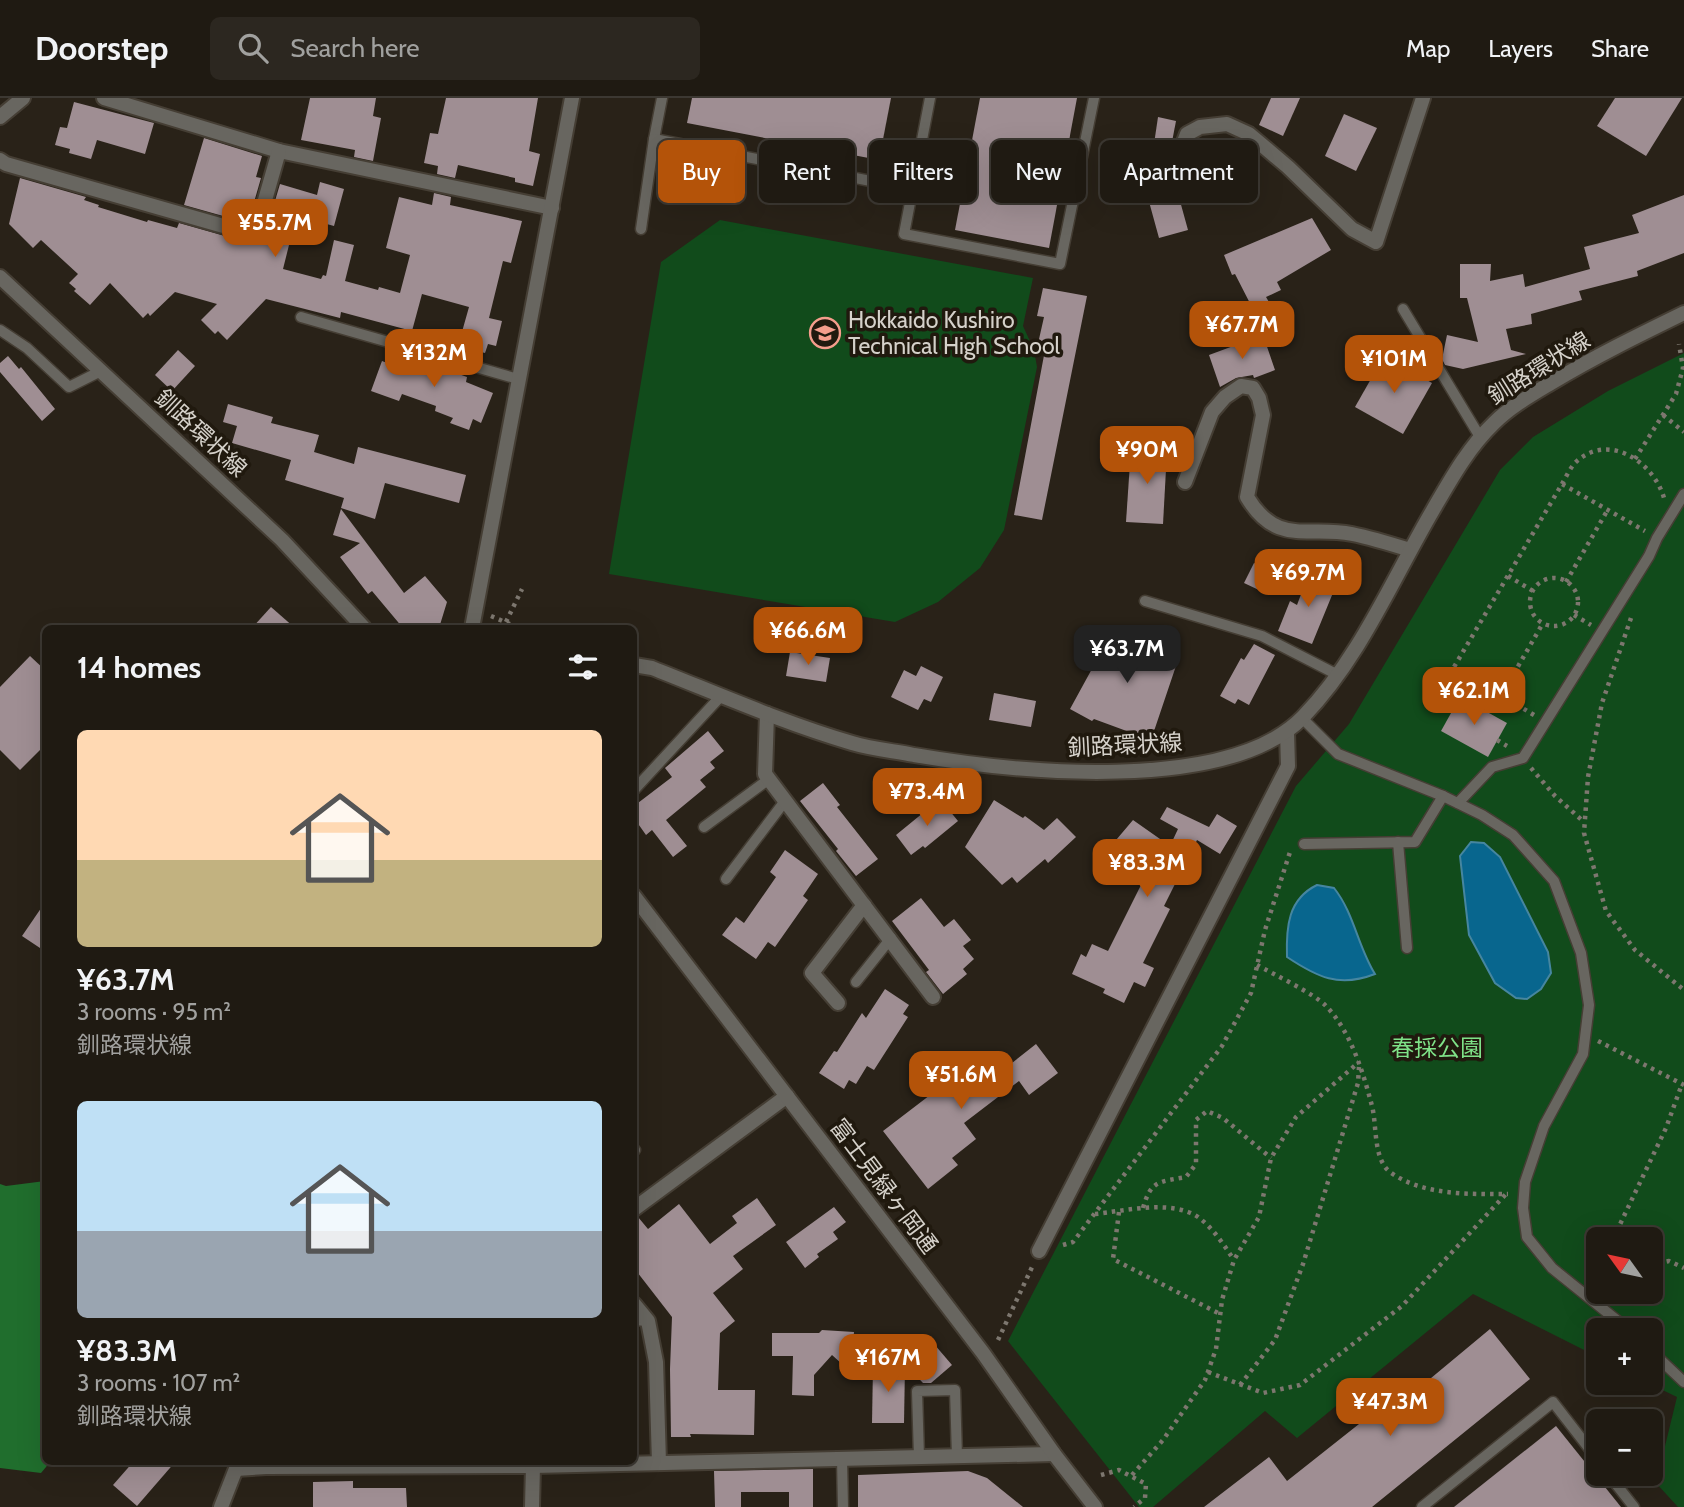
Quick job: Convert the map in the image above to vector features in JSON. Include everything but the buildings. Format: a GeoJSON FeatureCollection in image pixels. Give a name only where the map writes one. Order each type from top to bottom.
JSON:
{"type":"FeatureCollection","features":[{"type":"Feature","properties":{"kind":"street"},"geometry":{"type":"LineString","coordinates":[[0,117],[23,98]]}},
{"type":"Feature","properties":{"kind":"street"},"geometry":{"type":"LineString","coordinates":[[104,98],[279,151],[552,208]]}},
{"type":"Feature","properties":{"kind":"street"},"geometry":{"type":"LineString","coordinates":[[473,625],[572,98]]}},
{"type":"Feature","properties":{"kind":"street"},"geometry":{"type":"LineString","coordinates":[[1258,142],[1352,229],[1376,242],[1423,98]]}},
{"type":"Feature","properties":{"kind":"street"},"geometry":{"type":"LineString","coordinates":[[1185,140],[1187,134],[1200,127],[1227,124],[1256,140]]}},
{"type":"Feature","properties":{"kind":"street"},"geometry":{"type":"LineString","coordinates":[[0,160],[19,168],[256,235],[279,151]]}},
{"type":"Feature","properties":{"kind":"street","name":"釧路環状線"},"geometry":{"type":"LineString","coordinates":[[0,277],[282,540],[360,625]]}},
{"type":"Feature","properties":{"kind":"street","name":"釧路環状線"},"geometry":{"type":"LineString","coordinates":[[637,666],[652,668],[767,714],[855,744],[961,763],[1072,772],[1142,772],[1201,764],[1245,751],[1287,732],[1338,676],[1459,465],[1496,420],[1585,362],[1684,313]]}},
{"type":"Feature","properties":{"kind":"street"},"geometry":{"type":"LineString","coordinates":[[1185,482],[1212,412],[1225,397],[1241,386],[1253,388],[1259,398],[1263,415],[1247,497],[1256,512],[1274,526],[1296,533],[1350,533],[1410,550]]}},
{"type":"Feature","properties":{"kind":"street"},"geometry":{"type":"LineString","coordinates":[[767,714],[765,774],[933,997]]}},
{"type":"Feature","properties":{"kind":"street"},"geometry":{"type":"LineString","coordinates":[[1039,1251],[1289,766],[1287,732]]}},
{"type":"Feature","properties":{"kind":"street","name":"富士見緑ヶ岡通"},"geometry":{"type":"LineString","coordinates":[[637,900],[983,1353],[1095,1507]]}},
{"type":"Feature","properties":{"kind":"street"},"geometry":{"type":"LineString","coordinates":[[838,1003],[812,973],[864,905]]}},
{"type":"Feature","properties":{"kind":"street"},"geometry":{"type":"LineString","coordinates":[[637,1207],[787,1096]]}},
{"type":"Feature","properties":{"kind":"street"},"geometry":{"type":"LineString","coordinates":[[641,1321],[656,1362],[659,1464]]}},
{"type":"Feature","properties":{"kind":"street"},"geometry":{"type":"LineString","coordinates":[[637,1464],[1054,1454]]}},
{"type":"Feature","properties":{"kind":"street"},"geometry":{"type":"LineString","coordinates":[[221,1507],[238,1465]]}},
{"type":"Feature","properties":{"kind":"street"},"geometry":{"type":"LineString","coordinates":[[516,1465],[596,1465]]}},
{"type":"Feature","properties":{"kind":"street"},"geometry":{"type":"LineString","coordinates":[[532,1507],[533,1466]]}},
{"type":"Feature","properties":{"kind":"lane"},"geometry":{"type":"LineString","coordinates":[[641,229],[662,98]]}},
{"type":"Feature","properties":{"kind":"lane"},"geometry":{"type":"LineString","coordinates":[[922,140],[930,98]]}},
{"type":"Feature","properties":{"kind":"lane"},"geometry":{"type":"LineString","coordinates":[[910,203],[904,234],[1060,264],[1094,98]]}},
{"type":"Feature","properties":{"kind":"lane"},"geometry":{"type":"LineString","coordinates":[[654,139],[869,181]]}},
{"type":"Feature","properties":{"kind":"lane"},"geometry":{"type":"LineString","coordinates":[[1403,309],[1480,438]]}},
{"type":"Feature","properties":{"kind":"lane"},"geometry":{"type":"LineString","coordinates":[[302,317],[518,379]]}},
{"type":"Feature","properties":{"kind":"lane"},"geometry":{"type":"LineString","coordinates":[[0,330],[27,348],[69,387],[101,371]]}},
{"type":"Feature","properties":{"kind":"lane"},"geometry":{"type":"LineString","coordinates":[[1458,803],[1492,767],[1523,758],[1649,556],[1684,494]]}},
{"type":"Feature","properties":{"kind":"lane"},"geometry":{"type":"LineString","coordinates":[[1145,601],[1262,636],[1338,676]]}},
{"type":"Feature","properties":{"kind":"lane"},"geometry":{"type":"LineString","coordinates":[[637,787],[722,696]]}},
{"type":"Feature","properties":{"kind":"lane"},"geometry":{"type":"LineString","coordinates":[[1302,718],[1338,754],[1443,796],[1482,815],[1513,835],[1554,881],[1581,953],[1589,1005],[1583,1054],[1544,1126],[1525,1182],[1523,1208],[1527,1237],[1552,1268],[1614,1318]]}},
{"type":"Feature","properties":{"kind":"lane"},"geometry":{"type":"LineString","coordinates":[[705,827],[769,779]]}},
{"type":"Feature","properties":{"kind":"lane"},"geometry":{"type":"LineString","coordinates":[[1304,844],[1415,842],[1443,796]]}},
{"type":"Feature","properties":{"kind":"lane"},"geometry":{"type":"LineString","coordinates":[[726,879],[785,801]]}},
{"type":"Feature","properties":{"kind":"lane"},"geometry":{"type":"LineString","coordinates":[[1398,842],[1407,948]]}},
{"type":"Feature","properties":{"kind":"lane"},"geometry":{"type":"LineString","coordinates":[[856,982],[891,938]]}},
{"type":"Feature","properties":{"kind":"lane"},"geometry":{"type":"LineString","coordinates":[[1663,1362],[1684,1382]]}},
{"type":"Feature","properties":{"kind":"lane"},"geometry":{"type":"LineString","coordinates":[[919,1457],[918,1391],[955,1390],[957,1457]]}},
{"type":"Feature","properties":{"kind":"lane"},"geometry":{"type":"LineString","coordinates":[[1422,1507],[1553,1402],[1586,1445]]}},
{"type":"Feature","properties":{"kind":"lane"},"geometry":{"type":"LineString","coordinates":[[842,1459],[843,1507]]}},
{"type":"Feature","properties":{"kind":"lane"},"geometry":{"type":"LineString","coordinates":[[1617,1486],[1634,1507]]}},
{"type":"Feature","properties":{"kind":"path"},"geometry":{"type":"LineString","coordinates":[[1635,459],[1676,394],[1684,368],[1679,344]]}},
{"type":"Feature","properties":{"kind":"path"},"geometry":{"type":"LineString","coordinates":[[1663,415],[1684,432]]}},
{"type":"Feature","properties":{"kind":"path"},"geometry":{"type":"LineString","coordinates":[[1546,722],[1454,667],[1577,461],[1607,449],[1625,453],[1644,464],[1660,483],[1664,500]]}},
{"type":"Feature","properties":{"kind":"path"},"geometry":{"type":"LineString","coordinates":[[1562,484],[1657,538]]}},
{"type":"Feature","properties":{"kind":"path"},"geometry":{"type":"LineString","coordinates":[[1566,582],[1607,510]]}},
{"type":"Feature","properties":{"kind":"path"},"geometry":{"type":"LineString","coordinates":[[1508,576],[1533,591]]}},
{"type":"Feature","properties":{"kind":"path"},"geometry":{"type":"LineString","coordinates":[[1549,579],[1566,582],[1577,595],[1576,611],[1568,622],[1560,625],[1543,623],[1536,619],[1530,599],[1533,591],[1549,579]]}},
{"type":"Feature","properties":{"kind":"path"},"geometry":{"type":"LineString","coordinates":[[506,622],[522,589]]}},
{"type":"Feature","properties":{"kind":"path"},"geometry":{"type":"LineString","coordinates":[[1634,607],[1602,703],[1588,777],[1584,833],[1606,911],[1636,950],[1684,990]]}},
{"type":"Feature","properties":{"kind":"path"},"geometry":{"type":"LineString","coordinates":[[1501,696],[1543,623]]}},
{"type":"Feature","properties":{"kind":"path"},"geometry":{"type":"LineString","coordinates":[[1523,758],[1555,796],[1584,822]]}},
{"type":"Feature","properties":{"kind":"path"},"geometry":{"type":"LineString","coordinates":[[998,1340],[1039,1251],[1073,1242],[1222,1046],[1251,992],[1265,930],[1290,852],[1304,844]]}},
{"type":"Feature","properties":{"kind":"path"},"geometry":{"type":"LineString","coordinates":[[1257,965],[1325,1005],[1355,1048],[1373,1109],[1380,1156],[1388,1171],[1425,1189],[1468,1194],[1524,1194]]}},
{"type":"Feature","properties":{"kind":"path"},"geometry":{"type":"LineString","coordinates":[[1585,1034],[1683,1084],[1666,1128],[1619,1227]]}},
{"type":"Feature","properties":{"kind":"path"},"geometry":{"type":"LineString","coordinates":[[1132,1475],[1163,1440],[1205,1380],[1216,1349],[1220,1314],[1234,1259],[1259,1217],[1271,1158],[1296,1116],[1359,1062]]}},
{"type":"Feature","properties":{"kind":"path"},"geometry":{"type":"LineString","coordinates":[[1240,1385],[1275,1340],[1303,1264],[1358,1083],[1359,1062]]}},
{"type":"Feature","properties":{"kind":"path"},"geometry":{"type":"LineString","coordinates":[[1143,1208],[1147,1192],[1156,1183],[1186,1177],[1196,1164],[1196,1120],[1207,1111],[1223,1118],[1271,1158]]}},
{"type":"Feature","properties":{"kind":"path"},"geometry":{"type":"LineString","coordinates":[[1208,1371],[1264,1393],[1300,1385],[1402,1306],[1506,1194]]}},
{"type":"Feature","properties":{"kind":"path"},"geometry":{"type":"LineString","coordinates":[[1094,1214],[1160,1206],[1197,1216],[1215,1233],[1234,1259]]}},
{"type":"Feature","properties":{"kind":"path"},"geometry":{"type":"LineString","coordinates":[[1119,1212],[1114,1259],[1220,1314]]}},
{"type":"Feature","properties":{"kind":"path"},"geometry":{"type":"LineString","coordinates":[[1663,1262],[1669,1261],[1684,1268]]}},
{"type":"Feature","properties":{"kind":"path"},"geometry":{"type":"LineString","coordinates":[[1101,1475],[1119,1470],[1146,1484],[1145,1498],[1134,1507]]}},
{"type":"Feature","properties":{"kind":"green space"},"geometry":{"type":"Polygon","coordinates":[[[720,220],[1033,278],[1023,326],[1034,350],[1037,367],[1004,530],[980,568],[938,602],[895,622],[609,574],[661,262],[720,220]]]}},
{"type":"Feature","properties":{"kind":"green space","name":"春採公園"},"geometry":{"type":"Polygon","coordinates":[[[1684,353],[1684,1507],[1678,1507],[1659,1486],[1663,1486],[1663,1454],[1677,1397],[1663,1390],[1663,1318],[1586,1318],[1586,1351],[1473,1294],[1297,1438],[1265,1411],[1153,1507],[1139,1507],[1008,1341],[1296,786],[1349,724],[1500,470],[1533,437],[1608,391],[1684,353]]]}},
{"type":"Feature","properties":{"kind":"green space"},"geometry":{"type":"Polygon","coordinates":[[[42,1181],[42,1465],[48,1465],[41,1473],[0,1468],[0,1184],[6,1186],[42,1181]]]}},
{"type":"Feature","properties":{"kind":"water"},"geometry":{"type":"Polygon","coordinates":[[[1471,842],[1484,843],[1500,857],[1548,952],[1551,973],[1541,989],[1527,999],[1516,998],[1495,983],[1469,935],[1460,856],[1471,842]]]}},
{"type":"Feature","properties":{"kind":"water"},"geometry":{"type":"Polygon","coordinates":[[[1317,885],[1334,888],[1341,898],[1375,974],[1339,980],[1319,975],[1287,957],[1288,925],[1294,906],[1307,891],[1317,885]]]}},
{"type":"Feature","properties":{"kind":"place","name":"Hokkaido Kushiro Technical High School"},"geometry":{"type":"Point","coordinates":[825,333]}}]}
